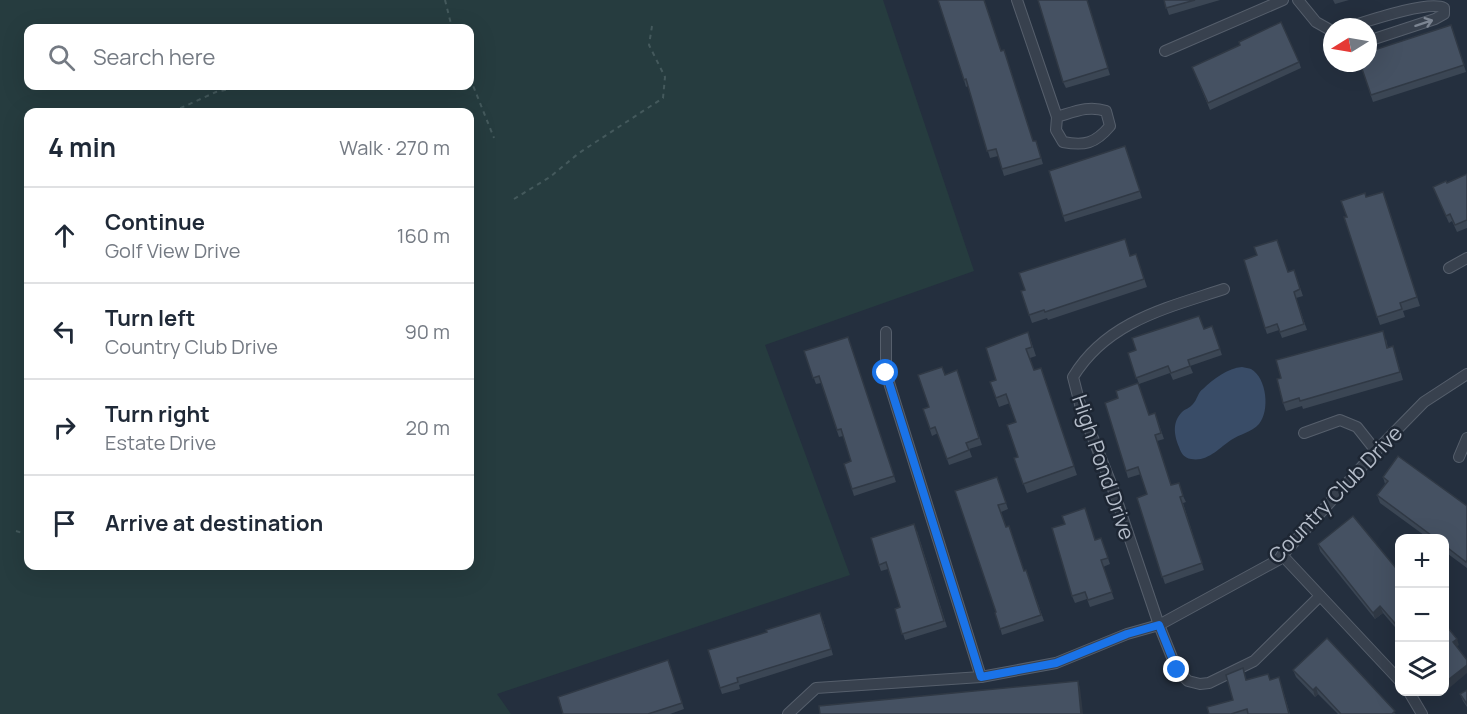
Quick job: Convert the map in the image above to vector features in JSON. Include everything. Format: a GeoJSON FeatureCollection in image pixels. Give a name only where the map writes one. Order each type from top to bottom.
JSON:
{"type":"FeatureCollection","features":[{"type":"Feature","properties":{"kind":"street"},"geometry":{"type":"LineString","coordinates":[[1017,0],[1056,117],[1056,130],[1063,142],[1080,145],[1101,137],[1110,126],[1106,111],[1097,108],[1088,108],[1056,117]]}},
{"type":"Feature","properties":{"kind":"street"},"geometry":{"type":"LineString","coordinates":[[1166,51],[1283,0]]}},
{"type":"Feature","properties":{"kind":"street"},"geometry":{"type":"LineString","coordinates":[[1298,0],[1303,8],[1323,26]]}},
{"type":"Feature","properties":{"kind":"street"},"geometry":{"type":"LineString","coordinates":[[1377,18],[1418,5],[1436,4],[1445,11],[1442,16],[1377,38]]}},
{"type":"Feature","properties":{"kind":"street"},"geometry":{"type":"LineString","coordinates":[[1449,268],[1467,258]]}},
{"type":"Feature","properties":{"kind":"street","name":"High Pond Drive"},"geometry":{"type":"LineString","coordinates":[[1159,625],[1112,486],[1081,408],[1073,377],[1084,359],[1114,332],[1146,315],[1224,289]]}},
{"type":"Feature","properties":{"kind":"street"},"geometry":{"type":"LineString","coordinates":[[886,332],[886,373],[981,677]]}},
{"type":"Feature","properties":{"kind":"street","name":"Country Club Drive"},"geometry":{"type":"LineString","coordinates":[[788,714],[816,688],[981,677],[1056,663],[1127,634],[1159,625],[1278,560],[1376,451],[1424,402],[1467,374]]}},
{"type":"Feature","properties":{"kind":"street"},"geometry":{"type":"LineString","coordinates":[[1304,433],[1340,420],[1357,427],[1376,451]]}},
{"type":"Feature","properties":{"kind":"street"},"geometry":{"type":"LineString","coordinates":[[1459,457],[1467,438]]}},
{"type":"Feature","properties":{"kind":"street"},"geometry":{"type":"LineString","coordinates":[[1282,555],[1395,676]]}},
{"type":"Feature","properties":{"kind":"street"},"geometry":{"type":"LineString","coordinates":[[1159,625],[1177,670],[1188,681],[1200,684],[1209,683],[1254,661],[1320,596]]}},
{"type":"Feature","properties":{"kind":"street"},"geometry":{"type":"LineString","coordinates":[[1411,696],[1422,714]]}},
{"type":"Feature","properties":{"kind":"path"},"geometry":{"type":"LineString","coordinates":[[445,0],[451,24]]}},
{"type":"Feature","properties":{"kind":"path"},"geometry":{"type":"LineString","coordinates":[[514,199],[550,177],[579,153],[663,98],[665,77],[649,45],[652,26]]}},
{"type":"Feature","properties":{"kind":"path"},"geometry":{"type":"LineString","coordinates":[[474,88],[494,138]]}},
{"type":"Feature","properties":{"kind":"path"},"geometry":{"type":"LineString","coordinates":[[181,108],[225,90]]}},
{"type":"Feature","properties":{"kind":"path"},"geometry":{"type":"LineString","coordinates":[[16,531],[24,534]]}},
{"type":"Feature","properties":{"kind":"green space"},"geometry":{"type":"Polygon","coordinates":[[[0,0],[883,0],[974,271],[765,345],[850,575],[497,694],[511,714],[0,714],[0,0]]]}},
{"type":"Feature","properties":{"kind":"water"},"geometry":{"type":"Polygon","coordinates":[[[1242,367],[1251,369],[1261,380],[1266,403],[1259,424],[1208,456],[1197,459],[1186,458],[1176,438],[1175,424],[1179,416],[1192,405],[1211,381],[1226,372],[1242,367]]]}},
{"type":"Feature","properties":{"kind":"building"},"geometry":{"type":"Polygon","coordinates":[[[938,0],[984,0],[1001,51],[1004,50],[1033,141],[1036,141],[1041,158],[1002,169],[996,149],[987,151],[966,79],[964,80],[938,0]]]}},
{"type":"Feature","properties":{"kind":"building"},"geometry":{"type":"Polygon","coordinates":[[[1038,0],[1087,0],[1108,68],[1063,82],[1038,0]]]}},
{"type":"Feature","properties":{"kind":"building"},"geometry":{"type":"Polygon","coordinates":[[[1164,0],[1195,0],[1166,8],[1164,0]]]}},
{"type":"Feature","properties":{"kind":"building"},"geometry":{"type":"Polygon","coordinates":[[[1281,22],[1299,62],[1208,103],[1192,67],[1240,45],[1239,42],[1281,22]]]}},
{"type":"Feature","properties":{"kind":"building"},"geometry":{"type":"Polygon","coordinates":[[[1451,25],[1464,65],[1371,95],[1363,72],[1377,72],[1377,49],[1451,25]]]}},
{"type":"Feature","properties":{"kind":"building"},"geometry":{"type":"Polygon","coordinates":[[[1125,146],[1140,191],[1063,216],[1049,171],[1125,146]]]}},
{"type":"Feature","properties":{"kind":"building"},"geometry":{"type":"Polygon","coordinates":[[[1467,174],[1467,220],[1455,225],[1450,214],[1446,216],[1433,187],[1467,174]]]}},
{"type":"Feature","properties":{"kind":"building"},"geometry":{"type":"Polygon","coordinates":[[[1383,192],[1417,297],[1400,303],[1402,309],[1377,317],[1344,217],[1347,217],[1341,201],[1365,193],[1366,197],[1383,192]]]}},
{"type":"Feature","properties":{"kind":"building"},"geometry":{"type":"Polygon","coordinates":[[[1125,239],[1130,256],[1136,254],[1144,279],[1045,312],[1044,310],[1029,315],[1021,291],[1025,290],[1019,273],[1125,239]]]}},
{"type":"Feature","properties":{"kind":"building"},"geometry":{"type":"Polygon","coordinates":[[[1277,240],[1288,272],[1294,270],[1300,289],[1294,292],[1304,324],[1280,332],[1277,324],[1265,328],[1244,260],[1257,255],[1254,247],[1277,240]]]}},
{"type":"Feature","properties":{"kind":"building"},"geometry":{"type":"Polygon","coordinates":[[[1199,316],[1204,329],[1212,326],[1220,349],[1188,360],[1190,366],[1171,373],[1168,366],[1136,378],[1128,353],[1136,350],[1132,338],[1199,316]]]}},
{"type":"Feature","properties":{"kind":"building"},"geometry":{"type":"Polygon","coordinates":[[[1383,331],[1387,348],[1393,346],[1400,372],[1300,401],[1299,398],[1283,403],[1277,379],[1281,378],[1276,360],[1383,331]]]}},
{"type":"Feature","properties":{"kind":"building"},"geometry":{"type":"Polygon","coordinates":[[[1028,332],[1032,347],[1026,349],[1034,370],[1041,368],[1074,466],[1023,484],[1014,458],[1018,457],[1007,425],[1016,422],[1006,394],[996,398],[990,382],[996,380],[986,348],[1028,332]]]}},
{"type":"Feature","properties":{"kind":"building"},"geometry":{"type":"Polygon","coordinates":[[[848,337],[894,476],[852,489],[844,464],[851,461],[841,429],[837,430],[819,376],[813,378],[804,351],[848,337]]]}},
{"type":"Feature","properties":{"kind":"building"},"geometry":{"type":"Polygon","coordinates":[[[942,367],[945,375],[957,370],[979,438],[966,443],[969,450],[947,459],[935,427],[930,429],[923,409],[929,407],[918,375],[942,367]]]}},
{"type":"Feature","properties":{"kind":"building"},"geometry":{"type":"Polygon","coordinates":[[[1138,383],[1149,415],[1155,413],[1161,433],[1155,435],[1171,485],[1179,483],[1183,496],[1180,497],[1202,563],[1162,577],[1137,498],[1147,494],[1138,467],[1126,471],[1105,403],[1118,398],[1116,391],[1138,383]]]}},
{"type":"Feature","properties":{"kind":"building"},"geometry":{"type":"Polygon","coordinates":[[[1398,456],[1467,506],[1466,562],[1449,549],[1449,534],[1430,534],[1377,495],[1388,481],[1383,477],[1398,456]]]}},
{"type":"Feature","properties":{"kind":"building"},"geometry":{"type":"Polygon","coordinates":[[[997,477],[1006,503],[998,505],[1006,527],[1009,526],[1041,615],[1000,629],[955,491],[997,477]]]}},
{"type":"Feature","properties":{"kind":"building"},"geometry":{"type":"Polygon","coordinates":[[[1085,508],[1095,540],[1101,538],[1108,558],[1101,560],[1112,592],[1088,600],[1085,592],[1072,596],[1052,528],[1065,524],[1062,516],[1085,508]]]}},
{"type":"Feature","properties":{"kind":"building"},"geometry":{"type":"Polygon","coordinates":[[[1353,516],[1395,567],[1395,623],[1380,606],[1373,613],[1318,544],[1353,516]]]}},
{"type":"Feature","properties":{"kind":"building"},"geometry":{"type":"Polygon","coordinates":[[[914,524],[944,621],[902,634],[895,609],[900,607],[886,562],[879,565],[871,538],[914,524]]]}},
{"type":"Feature","properties":{"kind":"building"},"geometry":{"type":"Polygon","coordinates":[[[820,613],[831,649],[737,678],[738,682],[720,688],[708,650],[820,613]]]}},
{"type":"Feature","properties":{"kind":"building"},"geometry":{"type":"Polygon","coordinates":[[[1449,629],[1457,639],[1453,642],[1467,660],[1467,665],[1449,679],[1449,629]]]}},
{"type":"Feature","properties":{"kind":"building"},"geometry":{"type":"Polygon","coordinates":[[[1327,638],[1395,711],[1392,714],[1341,714],[1316,687],[1313,690],[1293,670],[1327,638]]]}},
{"type":"Feature","properties":{"kind":"building"},"geometry":{"type":"Polygon","coordinates":[[[668,660],[682,703],[648,714],[563,714],[558,697],[668,660]]]}},
{"type":"Feature","properties":{"kind":"building"},"geometry":{"type":"Polygon","coordinates":[[[1243,668],[1246,680],[1268,674],[1270,680],[1279,677],[1289,714],[1248,714],[1247,709],[1231,714],[1209,714],[1207,707],[1233,700],[1226,675],[1243,668]]]}},
{"type":"Feature","properties":{"kind":"building"},"geometry":{"type":"Polygon","coordinates":[[[1078,681],[1081,714],[820,714],[819,706],[1078,681]]]}},
{"type":"Feature","properties":{"kind":"building"},"geometry":{"type":"Polygon","coordinates":[[[1467,690],[1467,704],[1460,694],[1467,690]]]}},
{"type":"Feature","properties":{"kind":"route"},"geometry":{"type":"LineString","coordinates":[[886,373],[981,677],[1056,663],[1127,634],[1159,625],[1177,670]]}}]}
